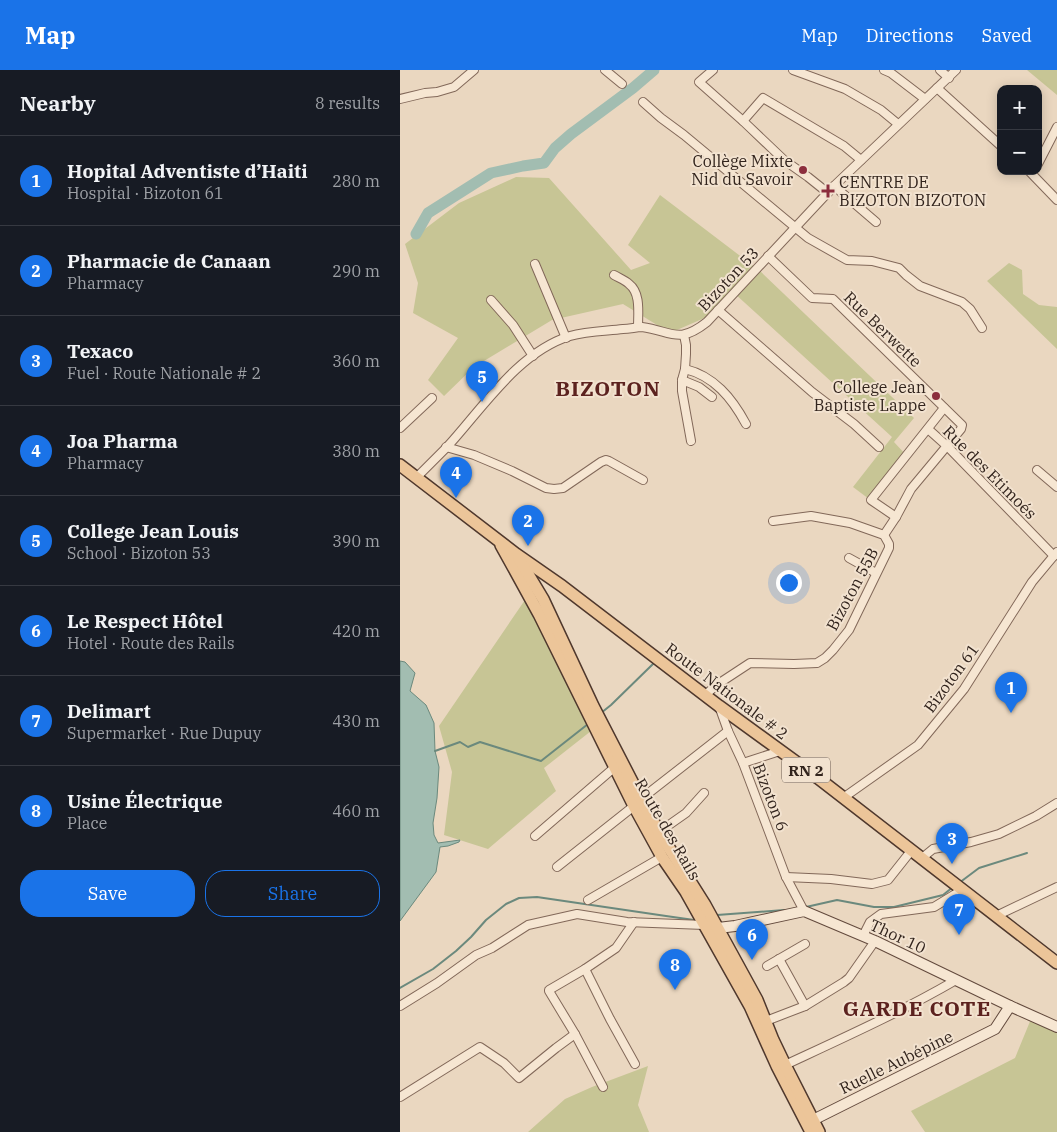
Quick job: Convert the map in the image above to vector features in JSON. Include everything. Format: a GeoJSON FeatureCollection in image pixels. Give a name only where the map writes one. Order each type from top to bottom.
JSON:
{"type":"FeatureCollection","features":[{"type":"Feature","properties":{"kind":"main road","name":"Route Nationale # 2"},"geometry":{"type":"LineString","coordinates":[[400,464],[516,554],[562,586],[663,664],[780,750],[1057,963]]}},
{"type":"Feature","properties":{"kind":"main road","name":"Route des Rails"},"geometry":{"type":"LineString","coordinates":[[499,541],[590,708]]}},
{"type":"Feature","properties":{"kind":"main road","name":"Route des Rails"},"geometry":{"type":"LineString","coordinates":[[516,554],[543,599],[590,708],[662,857],[686,892],[700,907]]}},
{"type":"Feature","properties":{"kind":"main road"},"geometry":{"type":"LineString","coordinates":[[543,599],[553,586],[562,586]]}},
{"type":"Feature","properties":{"kind":"main road","name":"Route des Rails"},"geometry":{"type":"LineString","coordinates":[[598,725],[615,767],[659,832],[700,907],[757,1000],[785,1065],[819,1132]]}},
{"type":"Feature","properties":{"kind":"main road","name":"Route des Rails"},"geometry":{"type":"LineString","coordinates":[[712,925],[776,1066],[810,1132]]}},
{"type":"Feature","properties":{"kind":"street"},"geometry":{"type":"LineString","coordinates":[[400,99],[454,87],[474,70]]}},
{"type":"Feature","properties":{"kind":"street"},"geometry":{"type":"LineString","coordinates":[[605,70],[622,84]]}},
{"type":"Feature","properties":{"kind":"street"},"geometry":{"type":"LineString","coordinates":[[713,70],[699,82],[784,160],[828,193]]}},
{"type":"Feature","properties":{"kind":"street"},"geometry":{"type":"LineString","coordinates":[[792,70],[845,89],[881,110],[898,124]]}},
{"type":"Feature","properties":{"kind":"street"},"geometry":{"type":"LineString","coordinates":[[884,70],[891,73],[925,99]]}},
{"type":"Feature","properties":{"kind":"street"},"geometry":{"type":"LineString","coordinates":[[940,70],[949,78]]}},
{"type":"Feature","properties":{"kind":"street","name":"Bizoton 53"},"geometry":{"type":"LineString","coordinates":[[684,335],[698,329],[707,322],[834,186],[956,70]]}},
{"type":"Feature","properties":{"kind":"street"},"geometry":{"type":"LineString","coordinates":[[937,88],[997,142]]}},
{"type":"Feature","properties":{"kind":"street"},"geometry":{"type":"LineString","coordinates":[[743,121],[763,98],[844,146],[861,160]]}},
{"type":"Feature","properties":{"kind":"street"},"geometry":{"type":"LineString","coordinates":[[643,102],[808,238],[846,260],[872,261],[899,268],[920,286],[962,302],[970,309],[982,328]]}},
{"type":"Feature","properties":{"kind":"street"},"geometry":{"type":"LineString","coordinates":[[1042,156],[1057,127]]}},
{"type":"Feature","properties":{"kind":"street"},"geometry":{"type":"LineString","coordinates":[[1035,175],[1057,200]]}},
{"type":"Feature","properties":{"kind":"street"},"geometry":{"type":"LineString","coordinates":[[834,186],[876,222]]}},
{"type":"Feature","properties":{"kind":"street","name":"Rue Berwette"},"geometry":{"type":"LineString","coordinates":[[768,256],[812,298],[833,299],[962,425],[911,490],[884,535]]}},
{"type":"Feature","properties":{"kind":"street"},"geometry":{"type":"LineString","coordinates":[[535,264],[566,338]]}},
{"type":"Feature","properties":{"kind":"street"},"geometry":{"type":"LineString","coordinates":[[614,275],[629,284],[635,291],[637,296],[638,327]]}},
{"type":"Feature","properties":{"kind":"street"},"geometry":{"type":"LineString","coordinates":[[491,300],[513,326],[533,356]]}},
{"type":"Feature","properties":{"kind":"street"},"geometry":{"type":"LineString","coordinates":[[718,310],[798,380],[880,447]]}},
{"type":"Feature","properties":{"kind":"street"},"geometry":{"type":"LineString","coordinates":[[417,477],[519,367],[546,346],[589,332],[638,327],[657,330],[674,336],[684,335],[686,345],[682,391],[691,441]]}},
{"type":"Feature","properties":{"kind":"street"},"geometry":{"type":"LineString","coordinates":[[685,370],[694,372],[714,382],[738,409],[746,424]]}},
{"type":"Feature","properties":{"kind":"street"},"geometry":{"type":"LineString","coordinates":[[682,380],[699,387],[712,398]]}},
{"type":"Feature","properties":{"kind":"street"},"geometry":{"type":"LineString","coordinates":[[400,428],[432,398]]}},
{"type":"Feature","properties":{"kind":"street"},"geometry":{"type":"LineString","coordinates":[[896,516],[871,500],[944,408]]}},
{"type":"Feature","properties":{"kind":"street","name":"Rue des Etimoés"},"geometry":{"type":"LineString","coordinates":[[928,429],[1055,554]]}},
{"type":"Feature","properties":{"kind":"street"},"geometry":{"type":"LineString","coordinates":[[446,447],[474,455],[546,488],[562,488],[606,460],[643,480]]}},
{"type":"Feature","properties":{"kind":"street"},"geometry":{"type":"LineString","coordinates":[[1037,470],[1054,484],[1057,475]]}},
{"type":"Feature","properties":{"kind":"street","name":"Bizoton 55B"},"geometry":{"type":"LineString","coordinates":[[705,695],[750,663],[817,663],[825,658],[834,650],[849,630],[889,548],[884,535],[850,523],[811,516],[773,521]]}},
{"type":"Feature","properties":{"kind":"street","name":"Bizoton 61"},"geometry":{"type":"LineString","coordinates":[[843,798],[918,745],[964,689],[1032,582],[1055,554]]}},
{"type":"Feature","properties":{"kind":"street"},"geometry":{"type":"LineString","coordinates":[[849,558],[876,573]]}},
{"type":"Feature","properties":{"kind":"street","name":"Bizoton 6"},"geometry":{"type":"LineString","coordinates":[[719,706],[728,732],[744,763],[786,877],[804,911]]}},
{"type":"Feature","properties":{"kind":"street"},"geometry":{"type":"LineString","coordinates":[[557,867],[728,732]]}},
{"type":"Feature","properties":{"kind":"street"},"geometry":{"type":"LineString","coordinates":[[744,763],[780,750]]}},
{"type":"Feature","properties":{"kind":"street"},"geometry":{"type":"LineString","coordinates":[[535,836],[615,767]]}},
{"type":"Feature","properties":{"kind":"street"},"geometry":{"type":"LineString","coordinates":[[659,832],[686,813],[704,793]]}},
{"type":"Feature","properties":{"kind":"street"},"geometry":{"type":"LineString","coordinates":[[922,858],[933,849],[971,842],[999,834],[1036,816],[1057,803]]}},
{"type":"Feature","properties":{"kind":"street"},"geometry":{"type":"LineString","coordinates":[[786,877],[831,879],[872,884],[888,880],[911,851]]}},
{"type":"Feature","properties":{"kind":"street"},"geometry":{"type":"LineString","coordinates":[[588,900],[662,857]]}},
{"type":"Feature","properties":{"kind":"street"},"geometry":{"type":"LineString","coordinates":[[996,916],[1057,887]]}},
{"type":"Feature","properties":{"kind":"street"},"geometry":{"type":"LineString","coordinates":[[863,936],[870,922],[881,914],[934,907],[962,890]]}},
{"type":"Feature","properties":{"kind":"street"},"geometry":{"type":"LineString","coordinates":[[400,1006],[437,983],[476,955],[492,948],[528,924],[577,914],[634,922],[712,925],[745,924],[804,911]]}},
{"type":"Feature","properties":{"kind":"street","name":"Thor 10"},"geometry":{"type":"LineString","coordinates":[[804,911],[874,941],[1057,1027]]}},
{"type":"Feature","properties":{"kind":"street"},"geometry":{"type":"LineString","coordinates":[[603,1087],[549,990],[616,948],[634,922]]}},
{"type":"Feature","properties":{"kind":"street"},"geometry":{"type":"LineString","coordinates":[[766,1021],[805,1006],[846,980],[874,941]]}},
{"type":"Feature","properties":{"kind":"street"},"geometry":{"type":"LineString","coordinates":[[767,966],[804,944]]}},
{"type":"Feature","properties":{"kind":"street"},"geometry":{"type":"LineString","coordinates":[[779,958],[805,1006]]}},
{"type":"Feature","properties":{"kind":"street"},"geometry":{"type":"LineString","coordinates":[[585,969],[635,1064]]}},
{"type":"Feature","properties":{"kind":"street"},"geometry":{"type":"LineString","coordinates":[[785,1065],[858,1031],[956,980]]}},
{"type":"Feature","properties":{"kind":"street","name":"Ruelle Aubépine"},"geometry":{"type":"LineString","coordinates":[[813,1120],[995,1029],[1010,1006]]}},
{"type":"Feature","properties":{"kind":"street"},"geometry":{"type":"LineString","coordinates":[[400,1097],[480,1047],[504,1063],[518,1078],[575,1034]]}},
{"type":"Feature","properties":{"kind":"shaded area"},"geometry":{"type":"Polygon","coordinates":[[[1027,70],[1057,70],[1057,95],[1027,70]]]}},
{"type":"Feature","properties":{"kind":"shaded area"},"geometry":{"type":"Polygon","coordinates":[[[516,177],[549,178],[631,270],[650,263],[628,245],[660,195],[760,271],[914,418],[894,442],[906,455],[869,499],[853,487],[892,437],[734,293],[716,313],[670,333],[623,304],[552,320],[474,367],[444,396],[428,380],[458,338],[413,313],[418,283],[405,244],[459,203],[516,177]]]}},
{"type":"Feature","properties":{"kind":"shaded area"},"geometry":{"type":"Polygon","coordinates":[[[1009,263],[1022,270],[1023,294],[1039,305],[1057,307],[1057,349],[987,281],[1009,263]]]}},
{"type":"Feature","properties":{"kind":"shaded area"},"geometry":{"type":"Polygon","coordinates":[[[527,597],[591,731],[544,768],[556,791],[488,849],[444,835],[452,772],[439,726],[527,597]]]}},
{"type":"Feature","properties":{"kind":"shaded area"},"geometry":{"type":"Polygon","coordinates":[[[400,661],[405,662],[415,673],[410,691],[426,705],[434,723],[435,751],[439,767],[433,823],[434,835],[438,843],[460,840],[448,846],[440,847],[436,872],[400,921],[400,661]]]}},
{"type":"Feature","properties":{"kind":"shaded area"},"geometry":{"type":"Polygon","coordinates":[[[1031,1019],[1057,1032],[1057,1132],[925,1132],[911,1111],[1015,1058],[1031,1019]]]}},
{"type":"Feature","properties":{"kind":"shaded area"},"geometry":{"type":"Polygon","coordinates":[[[648,1066],[638,1105],[649,1132],[528,1132],[565,1099],[648,1066]]]}},
{"type":"Feature","properties":{"kind":"waterway"},"geometry":{"type":"LineString","coordinates":[[416,234],[428,213],[491,173],[544,163],[555,148],[571,134],[654,70]]}},
{"type":"Feature","properties":{"kind":"waterway"},"geometry":{"type":"LineString","coordinates":[[601,713],[654,663]]}},
{"type":"Feature","properties":{"kind":"waterway"},"geometry":{"type":"LineString","coordinates":[[435,751],[460,742],[468,747],[480,742],[541,761],[588,724]]}},
{"type":"Feature","properties":{"kind":"waterway"},"geometry":{"type":"LineString","coordinates":[[959,883],[979,868],[1027,853]]}},
{"type":"Feature","properties":{"kind":"waterway"},"geometry":{"type":"LineString","coordinates":[[806,907],[837,900],[874,907],[894,907],[943,895],[953,887]]}},
{"type":"Feature","properties":{"kind":"waterway"},"geometry":{"type":"LineString","coordinates":[[400,988],[433,969],[456,951],[486,920],[506,904],[519,898],[537,897],[694,920]]}},
{"type":"Feature","properties":{"kind":"waterway"},"geometry":{"type":"LineString","coordinates":[[717,915],[784,910]]}},
{"type":"Feature","properties":{"kind":"place","name":"Collège Mixte Nid du Savoir"},"geometry":{"type":"Point","coordinates":[803,170]}},
{"type":"Feature","properties":{"kind":"place","name":"CENTRE DE BIZOTON BIZOTON"},"geometry":{"type":"Point","coordinates":[828,191]}},
{"type":"Feature","properties":{"kind":"place","name":"College Jean Baptiste Lappe"},"geometry":{"type":"Point","coordinates":[936,396]}},
{"type":"Feature","properties":{"kind":"place","name":"College Jean Louis"},"geometry":{"type":"Point","coordinates":[482,402]}},
{"type":"Feature","properties":{"kind":"place","name":"Joa Pharma"},"geometry":{"type":"Point","coordinates":[456,498]}},
{"type":"Feature","properties":{"kind":"place","name":"Pharmacie de Canaan"},"geometry":{"type":"Point","coordinates":[528,546]}},
{"type":"Feature","properties":{"kind":"place","name":"Hopital Adventiste d’Haiti"},"geometry":{"type":"Point","coordinates":[1011,713]}},
{"type":"Feature","properties":{"kind":"place","name":"Texaco"},"geometry":{"type":"Point","coordinates":[952,864]}},
{"type":"Feature","properties":{"kind":"place","name":"Delimart"},"geometry":{"type":"Point","coordinates":[959,935]}},
{"type":"Feature","properties":{"kind":"place","name":"Le Respect Hôtel"},"geometry":{"type":"Point","coordinates":[752,960]}},
{"type":"Feature","properties":{"kind":"place","name":"Usine Électrique"},"geometry":{"type":"Point","coordinates":[675,990]}},
{"type":"Feature","properties":{"kind":"district","name":"BIZOTON"},"geometry":{"type":"Point","coordinates":[608,388]}},
{"type":"Feature","properties":{"kind":"district","name":"GARDE COTE"},"geometry":{"type":"Point","coordinates":[917,1008]}}]}
